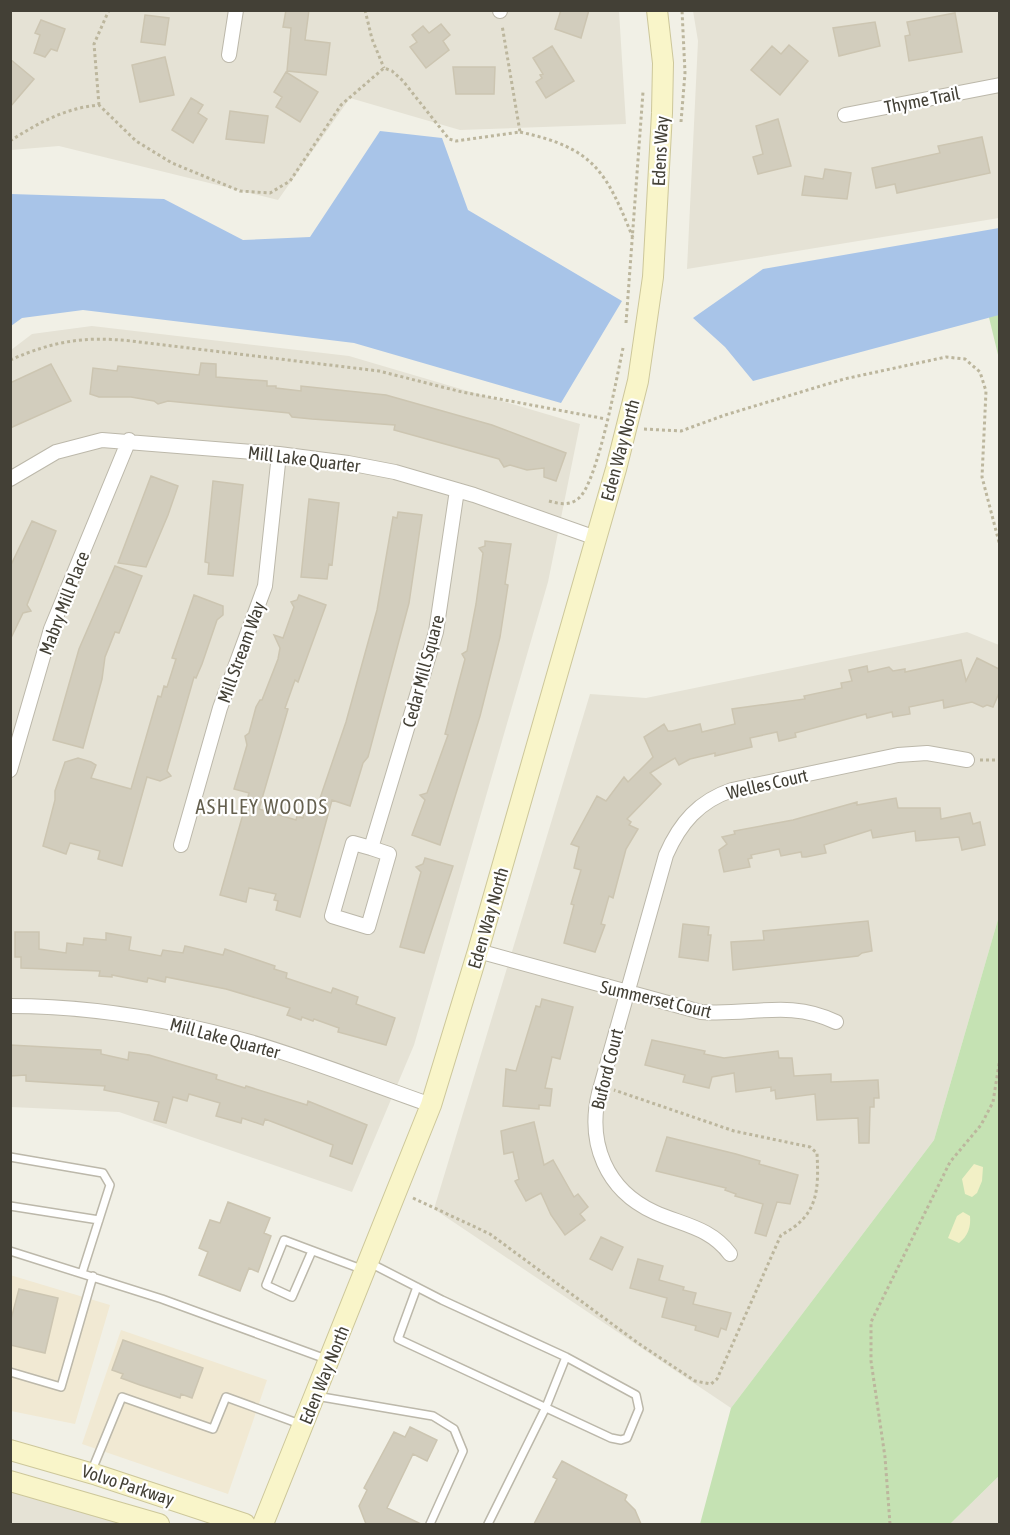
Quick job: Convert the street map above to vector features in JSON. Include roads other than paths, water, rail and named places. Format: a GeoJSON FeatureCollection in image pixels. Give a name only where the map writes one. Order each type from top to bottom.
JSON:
{"type":"FeatureCollection","features":[{"type":"Feature","properties":{"kind":"street"},"geometry":{"type":"LineString","coordinates":[[229,55],[236,10]]}},
{"type":"Feature","properties":{"kind":"street","name":"Edens Way"},"geometry":{"type":"LineString","coordinates":[[651,292],[662,113],[663,63],[657,10]]}},
{"type":"Feature","properties":{"kind":"street","name":"Thyme Trail"},"geometry":{"type":"LineString","coordinates":[[845,115],[999,85]]}},
{"type":"Feature","properties":{"kind":"street","name":"Eden Way North"},"geometry":{"type":"LineString","coordinates":[[263,1524],[369,1267],[432,1105],[596,538],[638,381],[651,292]]}},
{"type":"Feature","properties":{"kind":"street","name":"Mill Lake Quarter"},"geometry":{"type":"LineString","coordinates":[[10,479],[56,452],[102,440],[129,440],[279,454],[348,463],[457,490],[596,538]]}},
{"type":"Feature","properties":{"kind":"street","name":"Mabry Mill Place"},"geometry":{"type":"LineString","coordinates":[[10,770],[51,629],[129,440]]}},
{"type":"Feature","properties":{"kind":"street","name":"Mill Stream Way"},"geometry":{"type":"LineString","coordinates":[[181,845],[220,708],[265,586],[279,454]]}},
{"type":"Feature","properties":{"kind":"street","name":"Cedar Mill Square"},"geometry":{"type":"LineString","coordinates":[[371,848],[422,685],[436,632],[457,490]]}},
{"type":"Feature","properties":{"kind":"street","name":"Welles Court"},"geometry":{"type":"LineString","coordinates":[[628,993],[666,855],[688,817],[710,800],[732,790],[898,755],[927,753],[967,760]]}},
{"type":"Feature","properties":{"kind":"street"},"geometry":{"type":"LineString","coordinates":[[353,843],[371,848],[389,854],[368,927],[332,916],[353,843]]}},
{"type":"Feature","properties":{"kind":"street","name":"Summerset Court"},"geometry":{"type":"LineString","coordinates":[[478,951],[701,1012],[727,1014],[787,1008],[809,1011],[836,1022]]}},
{"type":"Feature","properties":{"kind":"street","name":"Buford Court"},"geometry":{"type":"LineString","coordinates":[[628,993],[595,1109],[597,1148],[613,1181],[642,1206],[709,1233],[730,1254]]}},
{"type":"Feature","properties":{"kind":"street","name":"Mill Lake Quarter"},"geometry":{"type":"LineString","coordinates":[[10,1006],[59,1006],[165,1022],[250,1042],[432,1105]]}},
{"type":"Feature","properties":{"kind":"street","name":"Volvo Parkway"},"geometry":{"type":"LineString","coordinates":[[10,1450],[91,1473],[244,1524]]}},
{"type":"Feature","properties":{"kind":"street","name":"Volvo Parkway"},"geometry":{"type":"LineString","coordinates":[[10,1480],[159,1524]]}},
{"type":"Feature","properties":{"kind":"lane"},"geometry":{"type":"LineString","coordinates":[[10,1157],[103,1173],[110,1185],[82,1273]]}},
{"type":"Feature","properties":{"kind":"lane"},"geometry":{"type":"LineString","coordinates":[[10,1206],[99,1220]]}},
{"type":"Feature","properties":{"kind":"lane"},"geometry":{"type":"LineString","coordinates":[[312,1251],[292,1297],[266,1285],[285,1240],[312,1251],[369,1267],[417,1287],[566,1357],[636,1395],[639,1408],[627,1438],[621,1440],[398,1338],[417,1287]]}},
{"type":"Feature","properties":{"kind":"lane"},"geometry":{"type":"LineString","coordinates":[[10,1251],[93,1276],[330,1361]]}},
{"type":"Feature","properties":{"kind":"lane"},"geometry":{"type":"LineString","coordinates":[[10,1372],[61,1387],[93,1276]]}},
{"type":"Feature","properties":{"kind":"lane"},"geometry":{"type":"LineString","coordinates":[[488,1524],[546,1407],[566,1357]]}},
{"type":"Feature","properties":{"kind":"lane"},"geometry":{"type":"LineString","coordinates":[[316,1396],[433,1416],[454,1429],[463,1451],[430,1524]]}},
{"type":"Feature","properties":{"kind":"lane"},"geometry":{"type":"LineString","coordinates":[[91,1473],[122,1397],[213,1429],[226,1397],[304,1426]]}},
{"type":"Feature","properties":{"kind":"water"},"geometry":{"type":"Polygon","coordinates":[[[380,131],[442,138],[468,210],[622,301],[561,403],[354,343],[83,310],[22,318],[11,326],[11,194],[164,199],[243,240],[310,237],[380,131]]]}},
{"type":"Feature","properties":{"kind":"water"},"geometry":{"type":"Polygon","coordinates":[[[999,228],[999,315],[753,381],[725,347],[693,318],[763,269],[999,228]]]}},
{"type":"Feature","properties":{"kind":"district","name":"ASHLEY WOODS"},"geometry":{"type":"Point","coordinates":[262,806]}}]}
